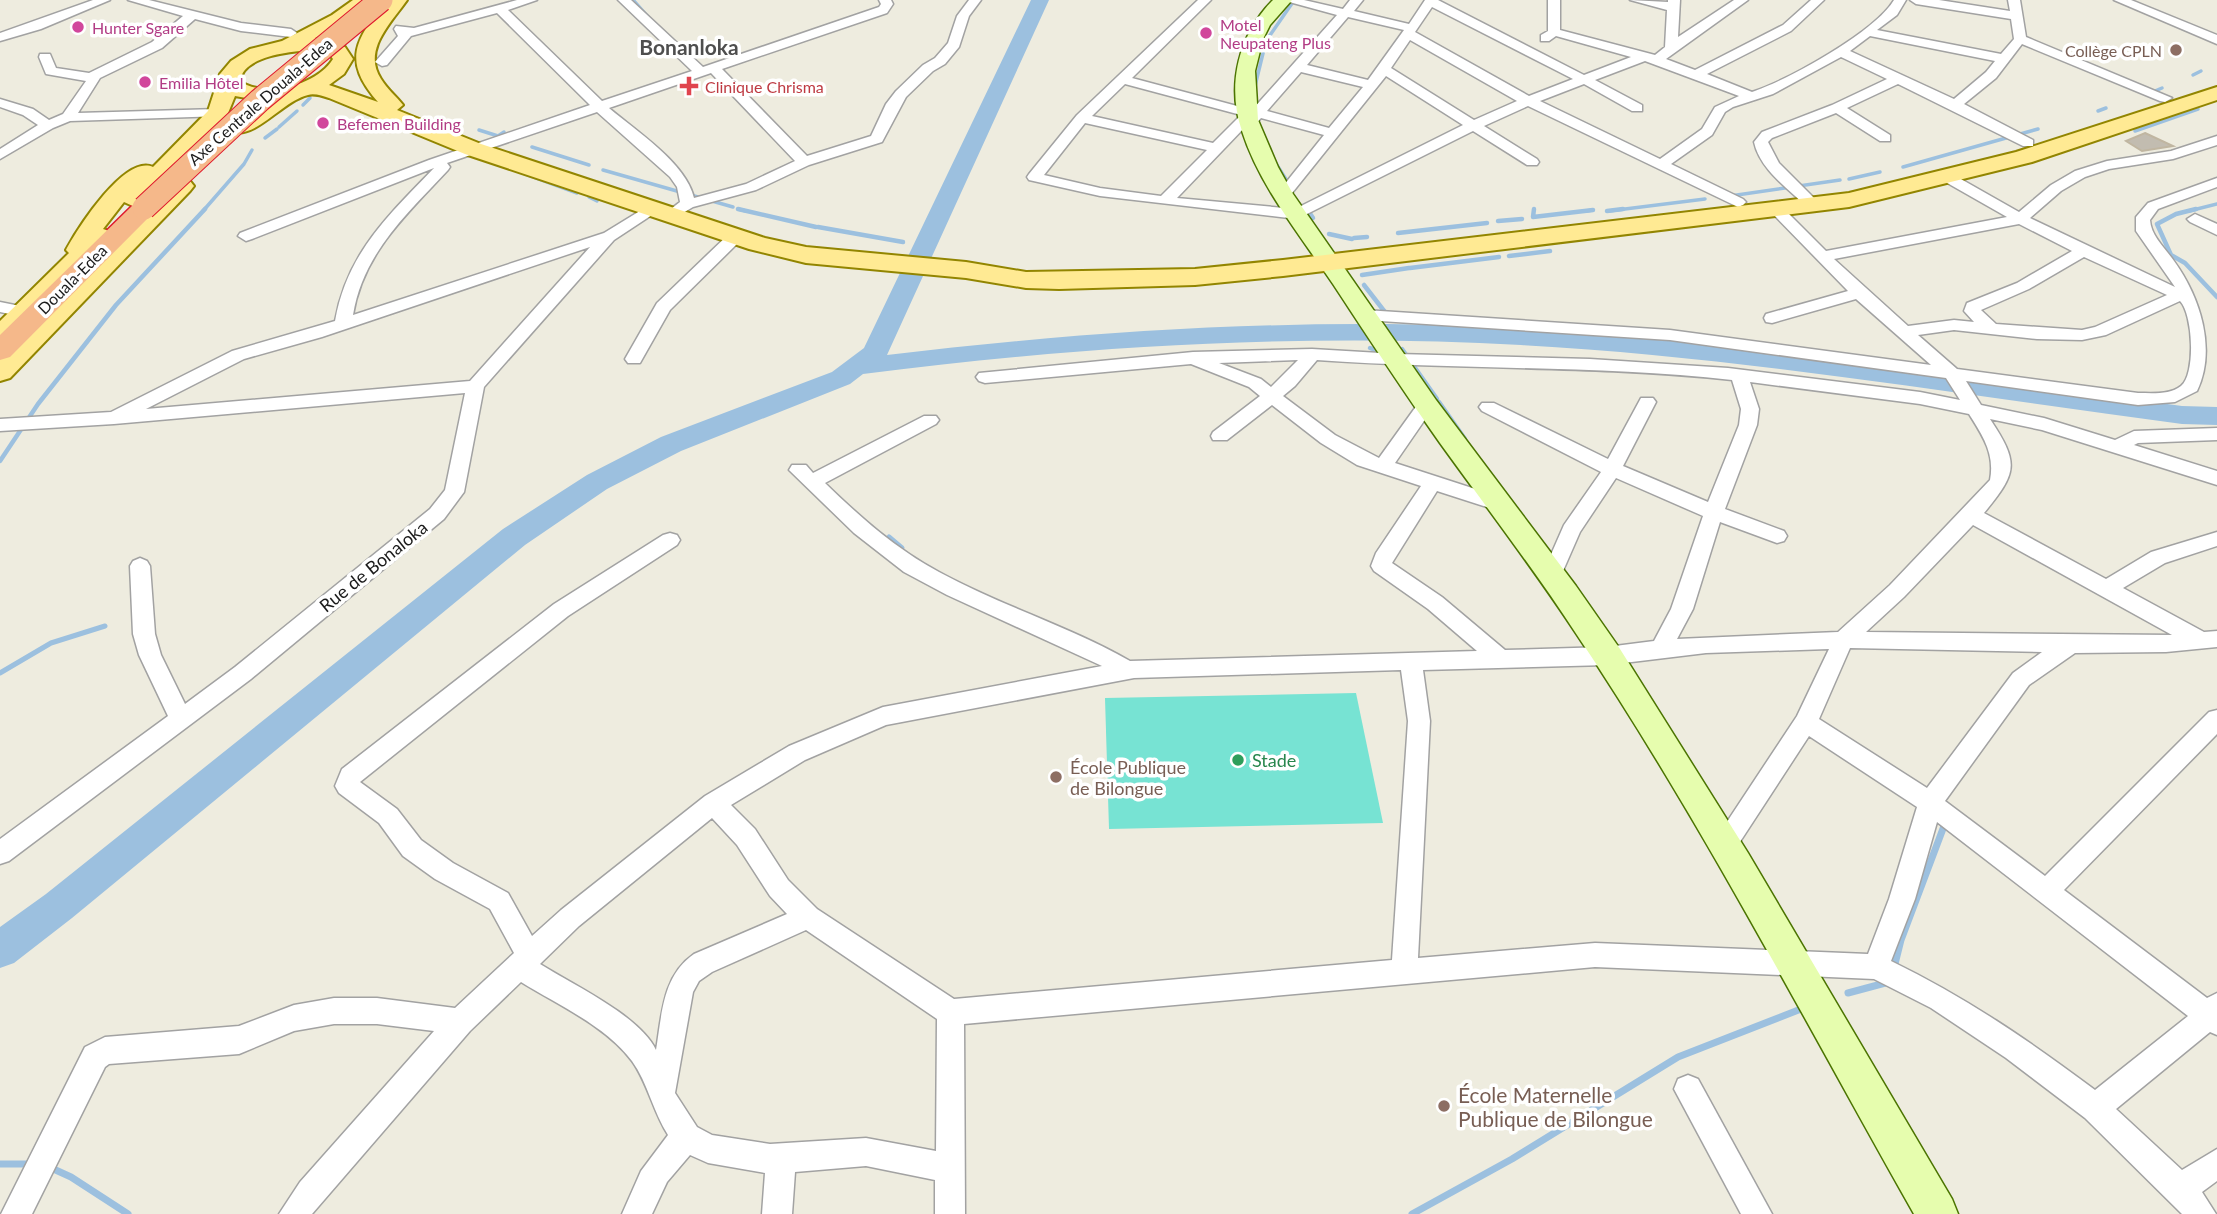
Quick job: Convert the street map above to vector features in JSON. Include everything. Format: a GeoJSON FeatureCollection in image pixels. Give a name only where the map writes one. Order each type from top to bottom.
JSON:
{"type":"FeatureCollection","features":[{"type":"Feature","properties":{"kind":"highway","name":"Axe Centrale Douala-Edea"},"geometry":{"type":"LineString","coordinates":[[144,208],[242,115],[324,44],[381,0]]}},
{"type":"Feature","properties":{"kind":"highway","name":"Douala-Edea"},"geometry":{"type":"LineString","coordinates":[[0,351],[144,208]]}},
{"type":"Feature","properties":{"kind":"main road"},"geometry":{"type":"LineString","coordinates":[[0,336],[201,133],[218,113],[230,74],[240,63],[286,40],[338,19],[365,0]]}},
{"type":"Feature","properties":{"kind":"main road"},"geometry":{"type":"LineString","coordinates":[[0,372],[228,140],[277,100],[306,88],[338,60],[354,30],[395,0]]}},
{"type":"Feature","properties":{"kind":"main road"},"geometry":{"type":"LineString","coordinates":[[392,105],[368,74],[365,53],[371,33],[395,0]]}},
{"type":"Feature","properties":{"kind":"main road"},"geometry":{"type":"LineString","coordinates":[[1286,0],[1266,17],[1254,36],[1246,69],[1250,116],[1265,163],[1283,195],[1426,405],[1552,575],[1607,656],[1725,843],[1791,963],[1937,1214]]}},
{"type":"Feature","properties":{"kind":"main road"},"geometry":{"type":"LineString","coordinates":[[286,40],[315,44],[338,60],[360,91],[481,147]]}},
{"type":"Feature","properties":{"kind":"main road"},"geometry":{"type":"LineString","coordinates":[[673,209],[736,236],[806,255],[968,265],[1026,279],[1097,282],[1195,277],[1327,259],[1776,210],[1807,198],[2028,143],[2165,98],[2217,76]]}},
{"type":"Feature","properties":{"kind":"main road"},"geometry":{"type":"LineString","coordinates":[[229,83],[238,91],[256,95],[279,94],[306,88],[342,95],[481,147],[673,209],[788,240],[881,258]]}},
{"type":"Feature","properties":{"kind":"main road"},"geometry":{"type":"LineString","coordinates":[[1327,259],[1368,246],[1738,202],[1863,197],[1947,177],[2114,130],[2217,93]]}},
{"type":"Feature","properties":{"kind":"main road"},"geometry":{"type":"LineString","coordinates":[[256,116],[297,99],[342,95]]}},
{"type":"Feature","properties":{"kind":"street"},"geometry":{"type":"LineString","coordinates":[[0,37],[104,0]]}},
{"type":"Feature","properties":{"kind":"street"},"geometry":{"type":"LineString","coordinates":[[134,0],[286,40]]}},
{"type":"Feature","properties":{"kind":"street"},"geometry":{"type":"LineString","coordinates":[[45,57],[51,71],[91,77],[157,45],[185,14],[202,0]]}},
{"type":"Feature","properties":{"kind":"street"},"geometry":{"type":"LineString","coordinates":[[382,62],[404,31],[531,0]]}},
{"type":"Feature","properties":{"kind":"street"},"geometry":{"type":"LineString","coordinates":[[624,0],[709,71],[804,162]]}},
{"type":"Feature","properties":{"kind":"street"},"geometry":{"type":"LineString","coordinates":[[246,236],[434,163],[883,10],[887,4],[885,0]]}},
{"type":"Feature","properties":{"kind":"street"},"geometry":{"type":"LineString","coordinates":[[114,418],[223,361],[608,237],[673,209],[751,187],[804,162],[877,139],[893,104],[901,94],[928,68],[940,61],[954,44],[963,16],[975,0]]}},
{"type":"Feature","properties":{"kind":"street"},"geometry":{"type":"LineString","coordinates":[[1205,0],[1082,118],[1034,177],[1100,192],[1297,214],[1528,101],[1583,79],[1650,59],[1713,23],[1742,0]]}},
{"type":"Feature","properties":{"kind":"street"},"geometry":{"type":"LineString","coordinates":[[1286,0],[1345,12],[1409,31],[1528,101],[1738,202]]}},
{"type":"Feature","properties":{"kind":"street"},"geometry":{"type":"LineString","coordinates":[[1165,201],[1297,67],[1357,0]]}},
{"type":"Feature","properties":{"kind":"street"},"geometry":{"type":"LineString","coordinates":[[1554,0],[1554,32]]}},
{"type":"Feature","properties":{"kind":"street"},"geometry":{"type":"LineString","coordinates":[[1636,0],[1673,4],[1671,46]]}},
{"type":"Feature","properties":{"kind":"street"},"geometry":{"type":"LineString","coordinates":[[1697,74],[1787,28],[1818,0]]}},
{"type":"Feature","properties":{"kind":"street"},"geometry":{"type":"LineString","coordinates":[[1662,164],[1707,132],[1720,110],[1749,95],[1768,91],[1841,52],[1893,12],[1900,0]]}},
{"type":"Feature","properties":{"kind":"street"},"geometry":{"type":"LineString","coordinates":[[1916,0],[2018,16]]}},
{"type":"Feature","properties":{"kind":"street"},"geometry":{"type":"LineString","coordinates":[[1955,105],[1977,89],[2020,39],[2014,0]]}},
{"type":"Feature","properties":{"kind":"street"},"geometry":{"type":"LineString","coordinates":[[2120,0],[2217,40]]}},
{"type":"Feature","properties":{"kind":"street"},"geometry":{"type":"LineString","coordinates":[[1283,195],[1384,69],[1431,1],[1637,108]]}},
{"type":"Feature","properties":{"kind":"street"},"geometry":{"type":"LineString","coordinates":[[500,9],[600,106],[676,174],[684,187],[673,209]]}},
{"type":"Feature","properties":{"kind":"street"},"geometry":{"type":"LineString","coordinates":[[1527,50],[1554,32],[1697,74],[1749,95]]}},
{"type":"Feature","properties":{"kind":"street"},"geometry":{"type":"LineString","coordinates":[[1868,32],[2005,59]]}},
{"type":"Feature","properties":{"kind":"street"},"geometry":{"type":"LineString","coordinates":[[2020,39],[2165,98]]}},
{"type":"Feature","properties":{"kind":"street"},"geometry":{"type":"LineString","coordinates":[[1841,52],[1955,105],[2028,143]]}},
{"type":"Feature","properties":{"kind":"street"},"geometry":{"type":"LineString","coordinates":[[1297,67],[1371,85]]}},
{"type":"Feature","properties":{"kind":"street"},"geometry":{"type":"LineString","coordinates":[[1384,69],[1472,127],[1532,162]]}},
{"type":"Feature","properties":{"kind":"street"},"geometry":{"type":"LineString","coordinates":[[68,117],[94,80],[91,77]]}},
{"type":"Feature","properties":{"kind":"street"},"geometry":{"type":"LineString","coordinates":[[1807,198],[1767,159],[1761,150],[1760,142],[1767,135],[1837,108],[1899,78]]}},
{"type":"Feature","properties":{"kind":"street"},"geometry":{"type":"LineString","coordinates":[[1122,79],[1250,116],[1332,133]]}},
{"type":"Feature","properties":{"kind":"street"},"geometry":{"type":"LineString","coordinates":[[0,103],[28,112],[48,125]]}},
{"type":"Feature","properties":{"kind":"street"},"geometry":{"type":"LineString","coordinates":[[1837,108],[1885,138]]}},
{"type":"Feature","properties":{"kind":"street"},"geometry":{"type":"LineString","coordinates":[[0,155],[48,125],[68,117],[218,113]]}},
{"type":"Feature","properties":{"kind":"street"},"geometry":{"type":"LineString","coordinates":[[1082,118],[1216,148]]}},
{"type":"Feature","properties":{"kind":"street"},"geometry":{"type":"LineString","coordinates":[[1825,256],[2018,220],[2056,188],[2080,174],[2107,165],[2173,155],[2217,140]]}},
{"type":"Feature","properties":{"kind":"street"},"geometry":{"type":"LineString","coordinates":[[343,324],[351,279],[363,256],[443,167],[434,163]]}},
{"type":"Feature","properties":{"kind":"street"},"geometry":{"type":"LineString","coordinates":[[1947,177],[2018,220],[2185,298]]}},
{"type":"Feature","properties":{"kind":"street"},"geometry":{"type":"LineString","coordinates":[[1368,318],[1670,335],[1955,378],[2138,399],[2164,399],[2186,393],[2195,384],[2200,370],[2197,319],[2141,222],[2145,212],[2153,206],[2217,182]]}},
{"type":"Feature","properties":{"kind":"street"},"geometry":{"type":"LineString","coordinates":[[1725,843],[1806,722],[1844,639],[1897,591],[1971,515],[1999,482],[2001,466],[1998,448],[1955,378],[1859,293],[1825,256],[1776,210]]}},
{"type":"Feature","properties":{"kind":"street"},"geometry":{"type":"LineString","coordinates":[[2195,219],[2217,230]]}},
{"type":"Feature","properties":{"kind":"street"},"geometry":{"type":"LineString","coordinates":[[634,359],[653,322],[669,300],[736,236]]}},
{"type":"Feature","properties":{"kind":"street"},"geometry":{"type":"LineString","coordinates":[[0,425],[114,418],[475,387],[608,237]]}},
{"type":"Feature","properties":{"kind":"street"},"geometry":{"type":"LineString","coordinates":[[1990,328],[1972,311],[1973,307],[2023,286],[2082,252]]}},
{"type":"Feature","properties":{"kind":"street"},"geometry":{"type":"LineString","coordinates":[[1772,318],[1859,293]]}},
{"type":"Feature","properties":{"kind":"street"},"geometry":{"type":"LineString","coordinates":[[1906,332],[1954,325],[2045,335],[2082,335],[2100,331],[2185,298]]}},
{"type":"Feature","properties":{"kind":"street"},"geometry":{"type":"LineString","coordinates":[[0,307],[24,312]]}},
{"type":"Feature","properties":{"kind":"street"},"geometry":{"type":"LineString","coordinates":[[1220,436],[1289,382],[1312,354]]}},
{"type":"Feature","properties":{"kind":"street"},"geometry":{"type":"LineString","coordinates":[[985,377],[1193,358],[1312,354],[1393,355],[1739,375],[1791,384],[1972,405],[2119,446],[2217,478]]}},
{"type":"Feature","properties":{"kind":"street"},"geometry":{"type":"LineString","coordinates":[[1193,358],[1219,371],[1255,383],[1350,453],[1382,468],[1499,504]]}},
{"type":"Feature","properties":{"kind":"street"},"geometry":{"type":"LineString","coordinates":[[1662,647],[1682,609],[1688,583],[1750,417],[1739,375]]}},
{"type":"Feature","properties":{"kind":"street","name":"Rue de Bonaloka"},"geometry":{"type":"LineString","coordinates":[[4,845],[243,673],[446,504],[454,492],[475,387]]}},
{"type":"Feature","properties":{"kind":"street"},"geometry":{"type":"LineString","coordinates":[[1552,575],[1571,530],[1612,470],[1647,402]]}},
{"type":"Feature","properties":{"kind":"street"},"geometry":{"type":"LineString","coordinates":[[1382,468],[1426,405]]}},
{"type":"Feature","properties":{"kind":"street"},"geometry":{"type":"LineString","coordinates":[[1488,407],[1612,470],[1777,536]]}},
{"type":"Feature","properties":{"kind":"street"},"geometry":{"type":"LineString","coordinates":[[930,420],[805,476],[886,550],[930,578],[1128,670]]}},
{"type":"Feature","properties":{"kind":"street"},"geometry":{"type":"LineString","coordinates":[[2119,446],[2134,437],[2217,434]]}},
{"type":"Feature","properties":{"kind":"street"},"geometry":{"type":"LineString","coordinates":[[1432,484],[1381,566],[1435,603],[1502,660]]}},
{"type":"Feature","properties":{"kind":"street"},"geometry":{"type":"LineString","coordinates":[[1971,515],[2106,590],[2212,643]]}},
{"type":"Feature","properties":{"kind":"street"},"geometry":{"type":"LineString","coordinates":[[2106,590],[2152,558],[2217,539]]}},
{"type":"Feature","properties":{"kind":"street"},"geometry":{"type":"LineString","coordinates":[[670,540],[562,609],[416,729],[350,776],[347,786],[388,816],[412,848],[444,871],[499,901],[525,962],[609,1021],[642,1052],[662,1092],[668,1111],[687,1137],[708,1149],[770,1158],[866,1152],[949,1168]]}},
{"type":"Feature","properties":{"kind":"street"},"geometry":{"type":"LineString","coordinates":[[140,566],[144,634],[150,655],[181,719]]}},
{"type":"Feature","properties":{"kind":"street"},"geometry":{"type":"LineString","coordinates":[[294,1214],[310,1192],[460,1021],[570,918],[713,803],[797,753],[883,716],[1128,670],[1607,656],[1662,647],[1844,639],[2071,644],[2212,643]]}},
{"type":"Feature","properties":{"kind":"street"},"geometry":{"type":"LineString","coordinates":[[1876,967],[1902,899],[1930,803],[2021,679],[2071,644]]}},
{"type":"Feature","properties":{"kind":"street"},"geometry":{"type":"LineString","coordinates":[[1405,972],[1419,721],[1411,661]]}},
{"type":"Feature","properties":{"kind":"street"},"geometry":{"type":"LineString","coordinates":[[2046,891],[2217,719]]}},
{"type":"Feature","properties":{"kind":"street"},"geometry":{"type":"LineString","coordinates":[[1806,722],[1930,803],[2215,1015],[2095,1108]]}},
{"type":"Feature","properties":{"kind":"street"},"geometry":{"type":"LineString","coordinates":[[713,803],[746,837],[779,888],[808,918],[951,1012],[1595,955],[1876,967],[1940,999],[2016,1048],[2095,1108],[2180,1189],[2201,1214]]}},
{"type":"Feature","properties":{"kind":"street"},"geometry":{"type":"LineString","coordinates":[[662,1092],[680,989],[690,972],[808,918]]}},
{"type":"Feature","properties":{"kind":"street"},"geometry":{"type":"LineString","coordinates":[[16,1214],[95,1058],[105,1051],[239,1040],[252,1037],[293,1018],[329,1012],[402,1013],[460,1021]]}},
{"type":"Feature","properties":{"kind":"street"},"geometry":{"type":"LineString","coordinates":[[950,1214],[951,1012]]}},
{"type":"Feature","properties":{"kind":"street"},"geometry":{"type":"LineString","coordinates":[[1688,1089],[1756,1214]]}},
{"type":"Feature","properties":{"kind":"street"},"geometry":{"type":"LineString","coordinates":[[637,1214],[652,1177],[664,1158],[687,1137]]}},
{"type":"Feature","properties":{"kind":"street"},"geometry":{"type":"LineString","coordinates":[[777,1214],[781,1157]]}},
{"type":"Feature","properties":{"kind":"street"},"geometry":{"type":"LineString","coordinates":[[2180,1189],[2217,1164]]}},
{"type":"Feature","properties":{"kind":"shaded area","name":"Stade"},"geometry":{"type":"Polygon","coordinates":[[[1356,693],[1383,823],[1109,829],[1105,698],[1356,693]]]}},
{"type":"Feature","properties":{"kind":"building"},"geometry":{"type":"Polygon","coordinates":[[[2145,133],[2173,146],[2142,151],[2126,141],[2145,133]]]}},
{"type":"Feature","properties":{"kind":"waterway"},"geometry":{"type":"LineString","coordinates":[[856,367],[875,353],[1040,0]]}},
{"type":"Feature","properties":{"kind":"waterway"},"geometry":{"type":"LineString","coordinates":[[634,1],[648,17]]}},
{"type":"Feature","properties":{"kind":"waterway"},"geometry":{"type":"LineString","coordinates":[[1255,86],[1266,41],[1293,2]]}},
{"type":"Feature","properties":{"kind":"waterway"},"geometry":{"type":"LineString","coordinates":[[2193,75],[2201,71]]}},
{"type":"Feature","properties":{"kind":"waterway"},"geometry":{"type":"LineString","coordinates":[[2155,91],[2162,88]]}},
{"type":"Feature","properties":{"kind":"waterway"},"geometry":{"type":"LineString","coordinates":[[303,105],[310,98]]}},
{"type":"Feature","properties":{"kind":"waterway"},"geometry":{"type":"LineString","coordinates":[[2098,111],[2106,108]]}},
{"type":"Feature","properties":{"kind":"waterway"},"geometry":{"type":"LineString","coordinates":[[2135,131],[2198,109]]}},
{"type":"Feature","properties":{"kind":"waterway"},"geometry":{"type":"LineString","coordinates":[[279,127],[297,111]]}},
{"type":"Feature","properties":{"kind":"waterway"},"geometry":{"type":"LineString","coordinates":[[265,138],[277,129]]}},
{"type":"Feature","properties":{"kind":"waterway"},"geometry":{"type":"LineString","coordinates":[[1903,167],[2038,129]]}},
{"type":"Feature","properties":{"kind":"waterway"},"geometry":{"type":"LineString","coordinates":[[479,130],[498,136],[504,132]]}},
{"type":"Feature","properties":{"kind":"waterway"},"geometry":{"type":"LineString","coordinates":[[532,147],[589,165]]}},
{"type":"Feature","properties":{"kind":"waterway"},"geometry":{"type":"LineString","coordinates":[[203,211],[244,164],[252,150]]}},
{"type":"Feature","properties":{"kind":"waterway"},"geometry":{"type":"LineString","coordinates":[[1275,162],[1289,184]]}},
{"type":"Feature","properties":{"kind":"waterway"},"geometry":{"type":"LineString","coordinates":[[603,170],[733,207]]}},
{"type":"Feature","properties":{"kind":"waterway"},"geometry":{"type":"LineString","coordinates":[[520,172],[577,193]]}},
{"type":"Feature","properties":{"kind":"waterway"},"geometry":{"type":"LineString","coordinates":[[1849,179],[1880,172]]}},
{"type":"Feature","properties":{"kind":"waterway"},"geometry":{"type":"LineString","coordinates":[[1730,196],[1840,180]]}},
{"type":"Feature","properties":{"kind":"waterway"},"geometry":{"type":"LineString","coordinates":[[589,197],[597,201]]}},
{"type":"Feature","properties":{"kind":"waterway"},"geometry":{"type":"LineString","coordinates":[[1609,211],[1705,199]]}},
{"type":"Feature","properties":{"kind":"waterway"},"geometry":{"type":"LineString","coordinates":[[2189,211],[2217,204]]}},
{"type":"Feature","properties":{"kind":"waterway"},"geometry":{"type":"LineString","coordinates":[[0,461],[38,404],[116,305],[205,209]]}},
{"type":"Feature","properties":{"kind":"waterway"},"geometry":{"type":"LineString","coordinates":[[746,211],[738,209],[816,227]]}},
{"type":"Feature","properties":{"kind":"waterway"},"geometry":{"type":"LineString","coordinates":[[1307,209],[1313,218]]}},
{"type":"Feature","properties":{"kind":"waterway"},"geometry":{"type":"LineString","coordinates":[[1534,209],[1533,217],[1593,210],[1586,211]]}},
{"type":"Feature","properties":{"kind":"waterway"},"geometry":{"type":"LineString","coordinates":[[1607,211],[1623,209]]}},
{"type":"Feature","properties":{"kind":"waterway"},"geometry":{"type":"LineString","coordinates":[[2196,209],[2176,214],[2157,224],[2171,255],[2185,263],[2217,297]]}},
{"type":"Feature","properties":{"kind":"waterway"},"geometry":{"type":"LineString","coordinates":[[1498,221],[1522,219]]}},
{"type":"Feature","properties":{"kind":"waterway"},"geometry":{"type":"LineString","coordinates":[[1398,233],[1487,223]]}},
{"type":"Feature","properties":{"kind":"waterway"},"geometry":{"type":"LineString","coordinates":[[818,227],[903,242]]}},
{"type":"Feature","properties":{"kind":"waterway"},"geometry":{"type":"LineString","coordinates":[[1329,234],[1352,239]]}},
{"type":"Feature","properties":{"kind":"waterway"},"geometry":{"type":"LineString","coordinates":[[1354,238],[1367,237]]}},
{"type":"Feature","properties":{"kind":"waterway"},"geometry":{"type":"LineString","coordinates":[[1509,256],[1550,251]]}},
{"type":"Feature","properties":{"kind":"waterway"},"geometry":{"type":"LineString","coordinates":[[1410,268],[1499,257]]}},
{"type":"Feature","properties":{"kind":"waterway"},"geometry":{"type":"LineString","coordinates":[[1362,275],[1409,268]]}},
{"type":"Feature","properties":{"kind":"waterway"},"geometry":{"type":"LineString","coordinates":[[1364,285],[1388,316]]}},
{"type":"Feature","properties":{"kind":"waterway"},"geometry":{"type":"LineString","coordinates":[[1388,327],[1394,336]]}},
{"type":"Feature","properties":{"kind":"waterway"},"geometry":{"type":"LineString","coordinates":[[856,367],[993,352],[1187,337],[1356,332],[1468,334],[1689,351],[1853,370],[2182,415],[2217,416]]}},
{"type":"Feature","properties":{"kind":"waterway"},"geometry":{"type":"LineString","coordinates":[[1370,348],[1381,352]]}},
{"type":"Feature","properties":{"kind":"waterway"},"geometry":{"type":"LineString","coordinates":[[1402,349],[1409,359]]}},
{"type":"Feature","properties":{"kind":"waterway"},"geometry":{"type":"LineString","coordinates":[[1413,365],[1437,399]]}},
{"type":"Feature","properties":{"kind":"waterway"},"geometry":{"type":"LineString","coordinates":[[0,950],[59,906],[514,537],[597,482],[671,444],[841,378],[856,367]]}},
{"type":"Feature","properties":{"kind":"waterway"},"geometry":{"type":"LineString","coordinates":[[1439,402],[1465,439]]}},
{"type":"Feature","properties":{"kind":"waterway"},"geometry":{"type":"LineString","coordinates":[[889,537],[902,548]]}},
{"type":"Feature","properties":{"kind":"waterway"},"geometry":{"type":"LineString","coordinates":[[0,673],[51,643],[105,626]]}},
{"type":"Feature","properties":{"kind":"waterway"},"geometry":{"type":"LineString","coordinates":[[1895,964],[1901,940],[1944,826]]}},
{"type":"Feature","properties":{"kind":"waterway"},"geometry":{"type":"LineString","coordinates":[[1848,993],[1889,982]]}},
{"type":"Feature","properties":{"kind":"waterway"},"geometry":{"type":"LineString","coordinates":[[1412,1214],[1512,1159],[1678,1057],[1801,1009]]}},
{"type":"Feature","properties":{"kind":"waterway"},"geometry":{"type":"LineString","coordinates":[[0,1164],[33,1164]]}},
{"type":"Feature","properties":{"kind":"waterway"},"geometry":{"type":"LineString","coordinates":[[49,1167],[71,1177],[128,1214]]}},
{"type":"Feature","properties":{"kind":"place","name":"Hunter Sgare"},"geometry":{"type":"Point","coordinates":[78,27]}},
{"type":"Feature","properties":{"kind":"place","name":"Motel Neupateng Plus"},"geometry":{"type":"Point","coordinates":[1206,33]}},
{"type":"Feature","properties":{"kind":"place","name":"Collège CPLN"},"geometry":{"type":"Point","coordinates":[2176,50]}},
{"type":"Feature","properties":{"kind":"place","name":"Emilia Hôtel"},"geometry":{"type":"Point","coordinates":[145,82]}},
{"type":"Feature","properties":{"kind":"place","name":"Clinique Chrisma"},"geometry":{"type":"Point","coordinates":[689,86]}},
{"type":"Feature","properties":{"kind":"place","name":"Befemen Building"},"geometry":{"type":"Point","coordinates":[323,123]}},
{"type":"Feature","properties":{"kind":"place","name":"Stade"},"geometry":{"type":"Point","coordinates":[1238,760]}},
{"type":"Feature","properties":{"kind":"place","name":"École Publique de Bilongue"},"geometry":{"type":"Point","coordinates":[1056,777]}},
{"type":"Feature","properties":{"kind":"place","name":"École Maternelle Publique de Bilongue"},"geometry":{"type":"Point","coordinates":[1444,1106]}},
{"type":"Feature","properties":{"kind":"district","name":"Bonanloka"},"geometry":{"type":"Point","coordinates":[689,46]}}]}
